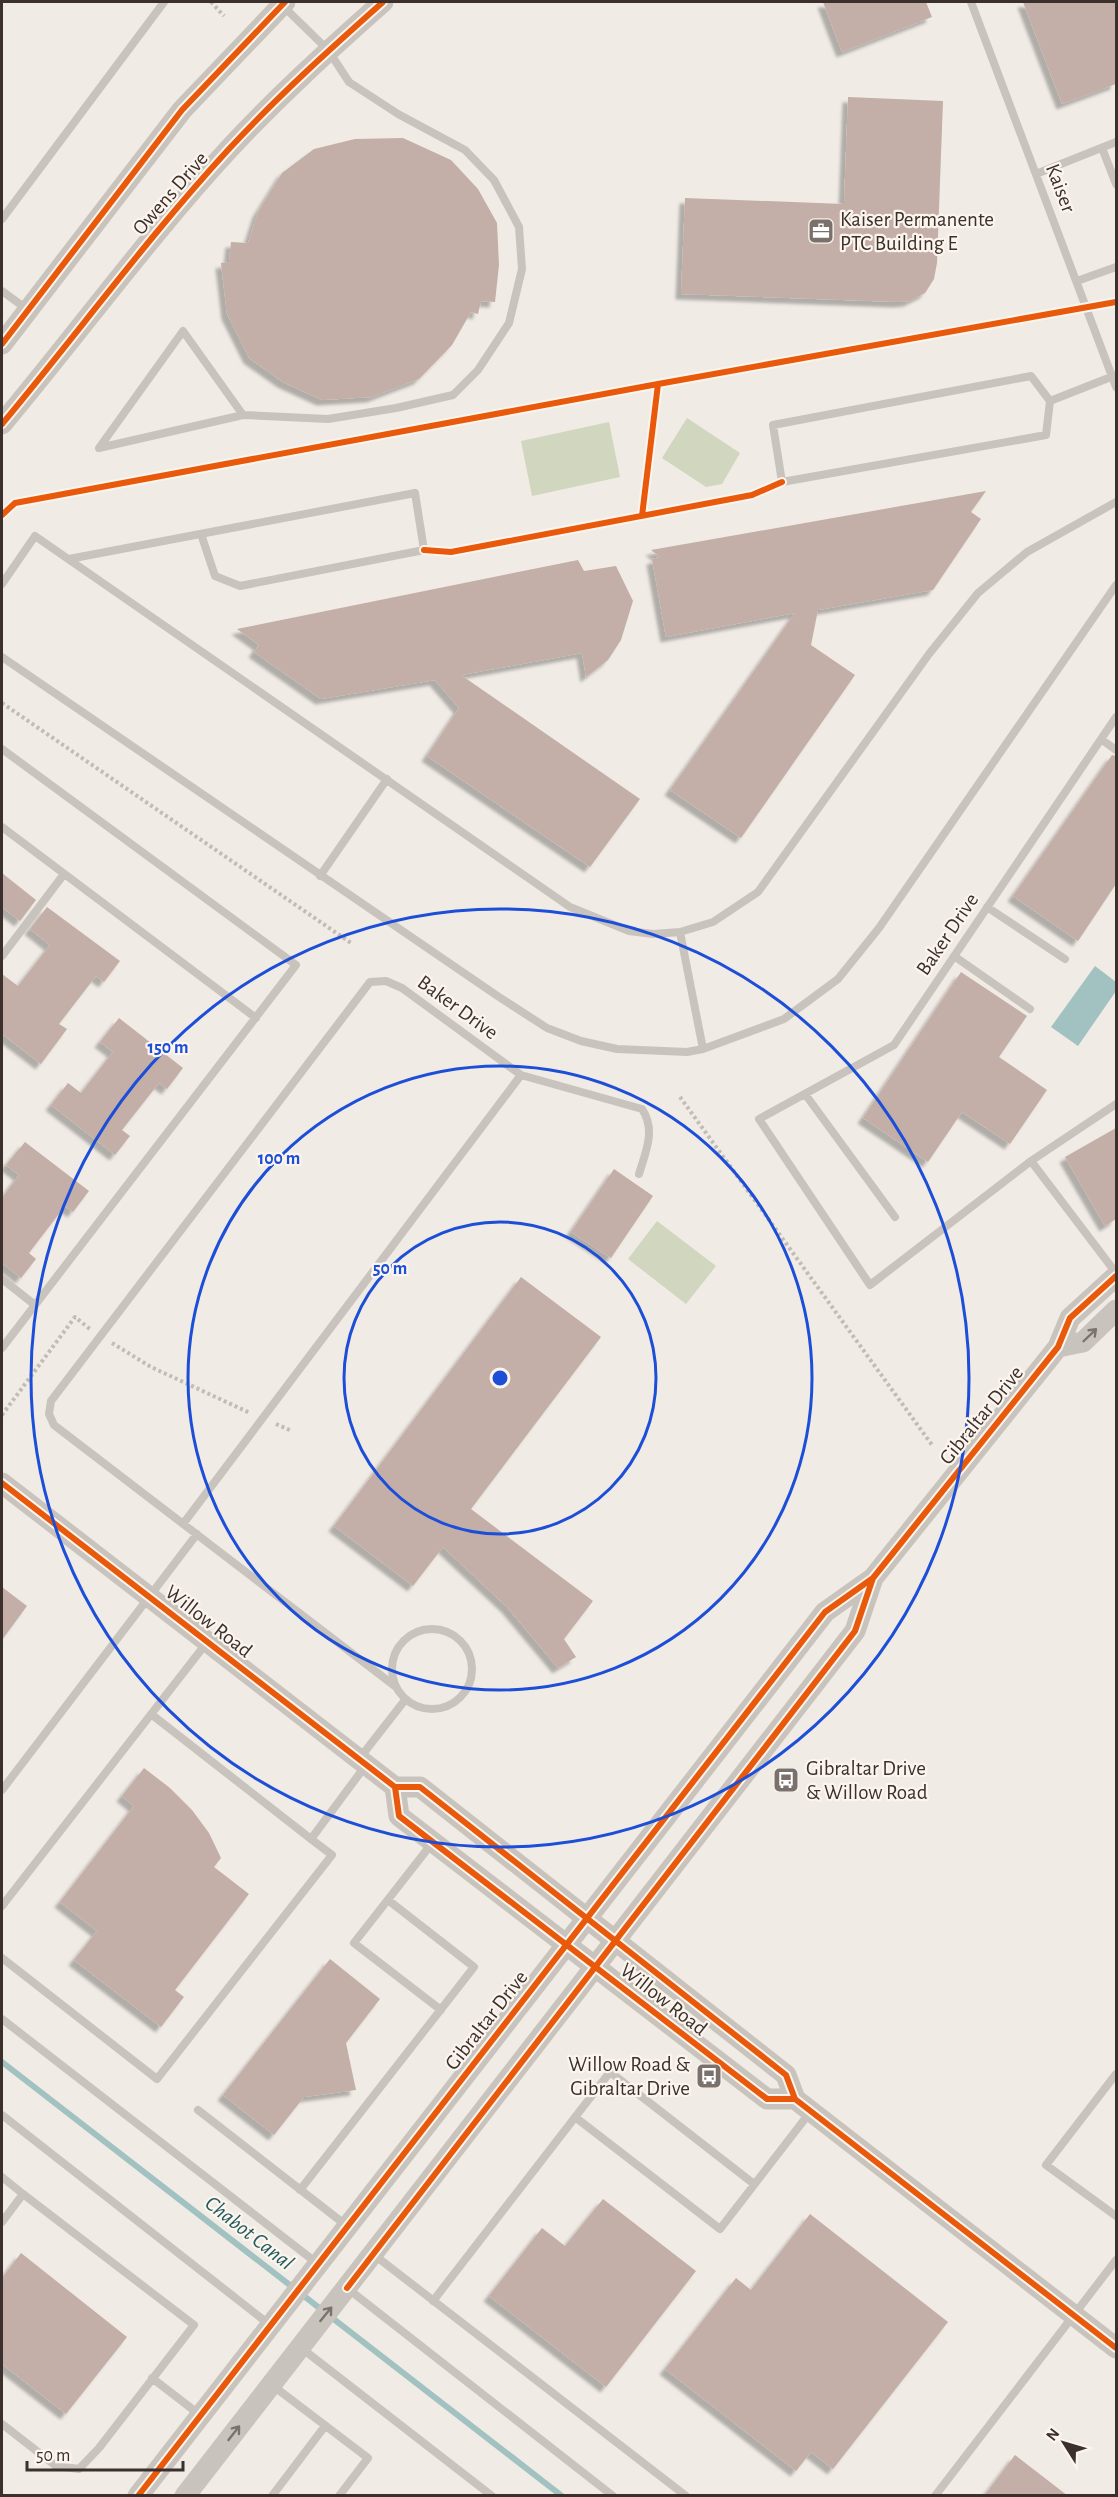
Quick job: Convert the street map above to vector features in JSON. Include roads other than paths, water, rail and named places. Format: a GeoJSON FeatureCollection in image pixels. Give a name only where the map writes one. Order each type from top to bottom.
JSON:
{"type":"FeatureCollection","features":[{"type":"Feature","properties":{"kind":"street","name":"Owens Drive"},"geometry":{"type":"LineString","coordinates":[[2,344],[182,110],[282,2]]}},
{"type":"Feature","properties":{"kind":"street","name":"Owens Drive"},"geometry":{"type":"LineString","coordinates":[[2,424],[183,201],[229,149],[328,50],[383,2]]}},
{"type":"Feature","properties":{"kind":"street","name":"Gibraltar Drive"},"geometry":{"type":"LineString","coordinates":[[138,2496],[825,1612],[873,1578],[1058,1347],[1070,1318],[1116,1274]]}},
{"type":"Feature","properties":{"kind":"street"},"geometry":{"type":"LineString","coordinates":[[1058,1347],[1083,1342],[1116,1310]]}},
{"type":"Feature","properties":{"kind":"street","name":"Willow Road"},"geometry":{"type":"LineString","coordinates":[[2,1483],[362,1763],[395,1787],[420,1787],[786,2075],[803,2105],[1116,2348]]}},
{"type":"Feature","properties":{"kind":"street","name":"Gibraltar Drive"},"geometry":{"type":"LineString","coordinates":[[185,2496],[855,1632],[873,1578]]}},
{"type":"Feature","properties":{"kind":"street","name":"Willow Road"},"geometry":{"type":"LineString","coordinates":[[395,1787],[399,1816],[767,2099],[803,2105]]}},
{"type":"Feature","properties":{"kind":"lane"},"geometry":{"type":"LineString","coordinates":[[2,219],[164,2]]}},
{"type":"Feature","properties":{"kind":"lane"},"geometry":{"type":"LineString","coordinates":[[243,415],[183,331],[99,448],[243,415],[328,419],[396,408],[453,395],[478,370],[508,323],[522,269],[519,227],[494,180],[465,150],[398,114],[349,82],[328,50],[282,2]]}},
{"type":"Feature","properties":{"kind":"lane","name":"Kaiser"},"geometry":{"type":"LineString","coordinates":[[971,2],[1115,376],[1116,387]]}},
{"type":"Feature","properties":{"kind":"lane"},"geometry":{"type":"LineString","coordinates":[[1036,174],[1116,142]]}},
{"type":"Feature","properties":{"kind":"lane"},"geometry":{"type":"LineString","coordinates":[[1102,148],[1116,184]]}},
{"type":"Feature","properties":{"kind":"lane"},"geometry":{"type":"LineString","coordinates":[[1077,281],[1116,267]]}},
{"type":"Feature","properties":{"kind":"lane"},"geometry":{"type":"LineString","coordinates":[[2,291],[28,310]]}},
{"type":"Feature","properties":{"kind":"lane"},"geometry":{"type":"LineString","coordinates":[[1031,376],[1050,401],[1046,435],[782,482],[772,425],[1031,376]]}},
{"type":"Feature","properties":{"kind":"lane"},"geometry":{"type":"LineString","coordinates":[[1050,401],[1115,376]]}},
{"type":"Feature","properties":{"kind":"lane"},"geometry":{"type":"LineString","coordinates":[[69,559],[415,493],[424,550],[240,586],[215,576],[201,534]]}},
{"type":"Feature","properties":{"kind":"lane"},"geometry":{"type":"LineString","coordinates":[[2,584],[35,536],[570,907],[629,931],[653,934],[680,932],[712,922],[758,892],[928,654],[978,593],[1027,552],[1116,502]]}},
{"type":"Feature","properties":{"kind":"lane"},"geometry":{"type":"LineString","coordinates":[[2,657],[320,876],[547,1028],[581,1041],[617,1049],[687,1052],[703,1049],[784,1019],[838,979],[879,928],[1116,585]]}},
{"type":"Feature","properties":{"kind":"lane","name":"Baker Drive"},"geometry":{"type":"LineString","coordinates":[[1031,1161],[870,1285],[759,1119],[894,1045],[1116,717]]}},
{"type":"Feature","properties":{"kind":"lane"},"geometry":{"type":"LineString","coordinates":[[1101,739],[1116,750]]}},
{"type":"Feature","properties":{"kind":"lane"},"geometry":{"type":"LineString","coordinates":[[2,749],[296,965],[2,1348]]}},
{"type":"Feature","properties":{"kind":"lane"},"geometry":{"type":"LineString","coordinates":[[320,876],[387,779]]}},
{"type":"Feature","properties":{"kind":"lane"},"geometry":{"type":"LineString","coordinates":[[2,827],[256,1018]]}},
{"type":"Feature","properties":{"kind":"lane"},"geometry":{"type":"LineString","coordinates":[[2,956],[64,874]]}},
{"type":"Feature","properties":{"kind":"lane"},"geometry":{"type":"LineString","coordinates":[[987,907],[1065,959]]}},
{"type":"Feature","properties":{"kind":"lane"},"geometry":{"type":"LineString","coordinates":[[680,932],[703,1049]]}},
{"type":"Feature","properties":{"kind":"lane"},"geometry":{"type":"LineString","coordinates":[[954,956],[1030,1009]]}},
{"type":"Feature","properties":{"kind":"lane","name":"Baker Drive"},"geometry":{"type":"LineString","coordinates":[[183,1524],[54,1425],[49,1414],[51,1401],[370,982],[386,981],[402,988],[521,1075]]}},
{"type":"Feature","properties":{"kind":"lane"},"geometry":{"type":"LineString","coordinates":[[396,1687],[392,1671],[394,1655],[403,1642],[416,1632],[432,1629],[449,1632],[462,1642],[470,1656],[472,1673],[469,1687],[460,1699],[447,1707],[433,1710],[418,1708],[405,1700],[396,1687],[183,1524],[521,1075],[642,1109],[648,1119],[650,1139],[639,1174]]}},
{"type":"Feature","properties":{"kind":"lane"},"geometry":{"type":"LineString","coordinates":[[806,1094],[895,1217]]}},
{"type":"Feature","properties":{"kind":"lane"},"geometry":{"type":"LineString","coordinates":[[1116,1104],[1031,1161],[1116,1274]]}},
{"type":"Feature","properties":{"kind":"lane"},"geometry":{"type":"LineString","coordinates":[[2,1280],[35,1305]]}},
{"type":"Feature","properties":{"kind":"lane"},"geometry":{"type":"LineString","coordinates":[[2,1790],[197,1534]]}},
{"type":"Feature","properties":{"kind":"lane"},"geometry":{"type":"LineString","coordinates":[[2,1906],[208,1641]]}},
{"type":"Feature","properties":{"kind":"lane"},"geometry":{"type":"LineString","coordinates":[[311,1839],[405,1700]]}},
{"type":"Feature","properties":{"kind":"lane"},"geometry":{"type":"LineString","coordinates":[[2,1958],[157,2079],[332,1855],[151,1714]]}},
{"type":"Feature","properties":{"kind":"lane"},"geometry":{"type":"LineString","coordinates":[[433,1842],[354,1943],[441,2010]]}},
{"type":"Feature","properties":{"kind":"lane"},"geometry":{"type":"LineString","coordinates":[[300,2190],[474,1967],[388,1900]]}},
{"type":"Feature","properties":{"kind":"lane"},"geometry":{"type":"LineString","coordinates":[[2,2019],[318,2264]]}},
{"type":"Feature","properties":{"kind":"lane"},"geometry":{"type":"LineString","coordinates":[[433,2301],[610,2072],[754,2184]]}},
{"type":"Feature","properties":{"kind":"lane"},"geometry":{"type":"LineString","coordinates":[[1116,2074],[1046,2165],[1116,2216]]}},
{"type":"Feature","properties":{"kind":"lane"},"geometry":{"type":"LineString","coordinates":[[575,2117],[720,2229],[754,2184],[803,2105]]}},
{"type":"Feature","properties":{"kind":"lane"},"geometry":{"type":"LineString","coordinates":[[198,2110],[347,2226]]}},
{"type":"Feature","properties":{"kind":"lane"},"geometry":{"type":"LineString","coordinates":[[2,2115],[273,2321]]}},
{"type":"Feature","properties":{"kind":"lane"},"geometry":{"type":"LineString","coordinates":[[2,2177],[194,2325],[99,2448],[79,2469],[56,2466],[2,2424]]}},
{"type":"Feature","properties":{"kind":"lane"},"geometry":{"type":"LineString","coordinates":[[2,2222],[23,2194]]}},
{"type":"Feature","properties":{"kind":"lane"},"geometry":{"type":"LineString","coordinates":[[372,2254],[686,2496]]}},
{"type":"Feature","properties":{"kind":"lane"},"geometry":{"type":"LineString","coordinates":[[935,2496],[1116,2260]]}},
{"type":"Feature","properties":{"kind":"lane"},"geometry":{"type":"LineString","coordinates":[[347,2288],[613,2496]]}},
{"type":"Feature","properties":{"kind":"lane"},"geometry":{"type":"LineString","coordinates":[[302,2344],[492,2496]]}},
{"type":"Feature","properties":{"kind":"lane"},"geometry":{"type":"LineString","coordinates":[[152,2378],[200,2415]]}},
{"type":"Feature","properties":{"kind":"lane"},"geometry":{"type":"LineString","coordinates":[[271,2384],[368,2458],[339,2496]]}},
{"type":"Feature","properties":{"kind":"lane"},"geometry":{"type":"LineString","coordinates":[[272,2496],[326,2426]]}},
{"type":"Feature","properties":{"kind":"water"},"geometry":{"type":"Polygon","coordinates":[[[1095,966],[1116,982],[1116,991],[1078,1046],[1051,1027],[1095,966]]]}},
{"type":"Feature","properties":{"kind":"waterway","name":"Chabot Canal"},"geometry":{"type":"LineString","coordinates":[[2,2062],[562,2496]]}},
{"type":"Feature","properties":{"kind":"place","name":"Kaiser Permanente PTC Building E"},"geometry":{"type":"Point","coordinates":[821,231]}},
{"type":"Feature","properties":{"kind":"place","name":"Gibraltar Drive & Willow Road"},"geometry":{"type":"Point","coordinates":[786,1780]}},
{"type":"Feature","properties":{"kind":"place","name":"Willow Road & Gibraltar Drive"},"geometry":{"type":"Point","coordinates":[709,2076]}}]}
